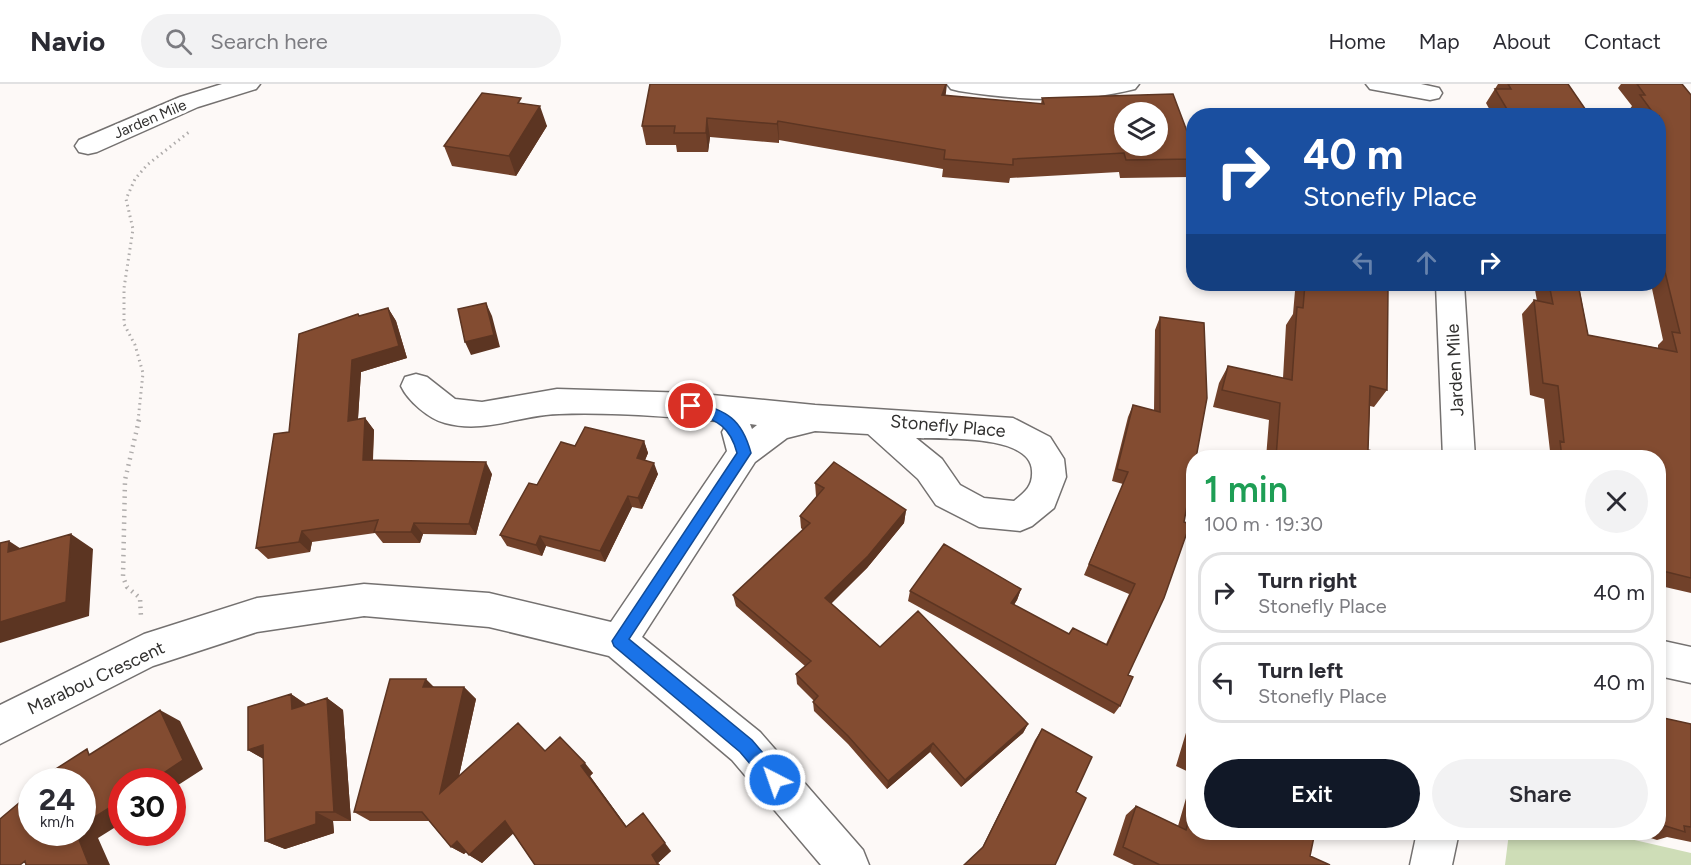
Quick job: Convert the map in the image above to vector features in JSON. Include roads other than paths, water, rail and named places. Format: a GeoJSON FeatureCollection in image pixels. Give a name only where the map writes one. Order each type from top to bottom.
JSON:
{"type":"FeatureCollection","features":[{"type":"Feature","properties":{"kind":"street","name":"Jarden Mile"},"geometry":{"type":"LineString","coordinates":[[88,146],[189,102],[248,84]]}},
{"type":"Feature","properties":{"kind":"street"},"geometry":{"type":"LineString","coordinates":[[959,84],[994,90],[1052,92],[1105,89],[1128,84]]}},
{"type":"Feature","properties":{"kind":"street"},"geometry":{"type":"LineString","coordinates":[[1378,84],[1430,97]]}},
{"type":"Feature","properties":{"kind":"street","name":"Jarden Mile"},"geometry":{"type":"LineString","coordinates":[[1450,291],[1459,450]]}},
{"type":"Feature","properties":{"kind":"street","name":"Stonefly Place"},"geometry":{"type":"LineString","coordinates":[[416,386],[447,411],[482,416],[557,401],[691,406],[815,418],[873,420],[1012,431],[1039,446],[1048,459],[1049,477],[1042,498],[1020,516],[979,512],[948,495],[930,469],[873,420]]}},
{"type":"Feature","properties":{"kind":"street"},"geometry":{"type":"LineString","coordinates":[[691,406],[724,419],[738,433],[744,453]]}},
{"type":"Feature","properties":{"kind":"street","name":"Stonefly Place"},"geometry":{"type":"LineString","coordinates":[[619,641],[744,453],[777,428],[815,418]]}},
{"type":"Feature","properties":{"kind":"street","name":"Marabou Crescent"},"geometry":{"type":"LineString","coordinates":[[0,725],[144,651],[257,615],[364,600],[489,610],[619,641],[746,746],[848,865]]}},
{"type":"Feature","properties":{"kind":"street"},"geometry":{"type":"LineString","coordinates":[[1666,660],[1691,665]]}},
{"type":"Feature","properties":{"kind":"street"},"geometry":{"type":"LineString","coordinates":[[1431,865],[1436,840]]}}]}
